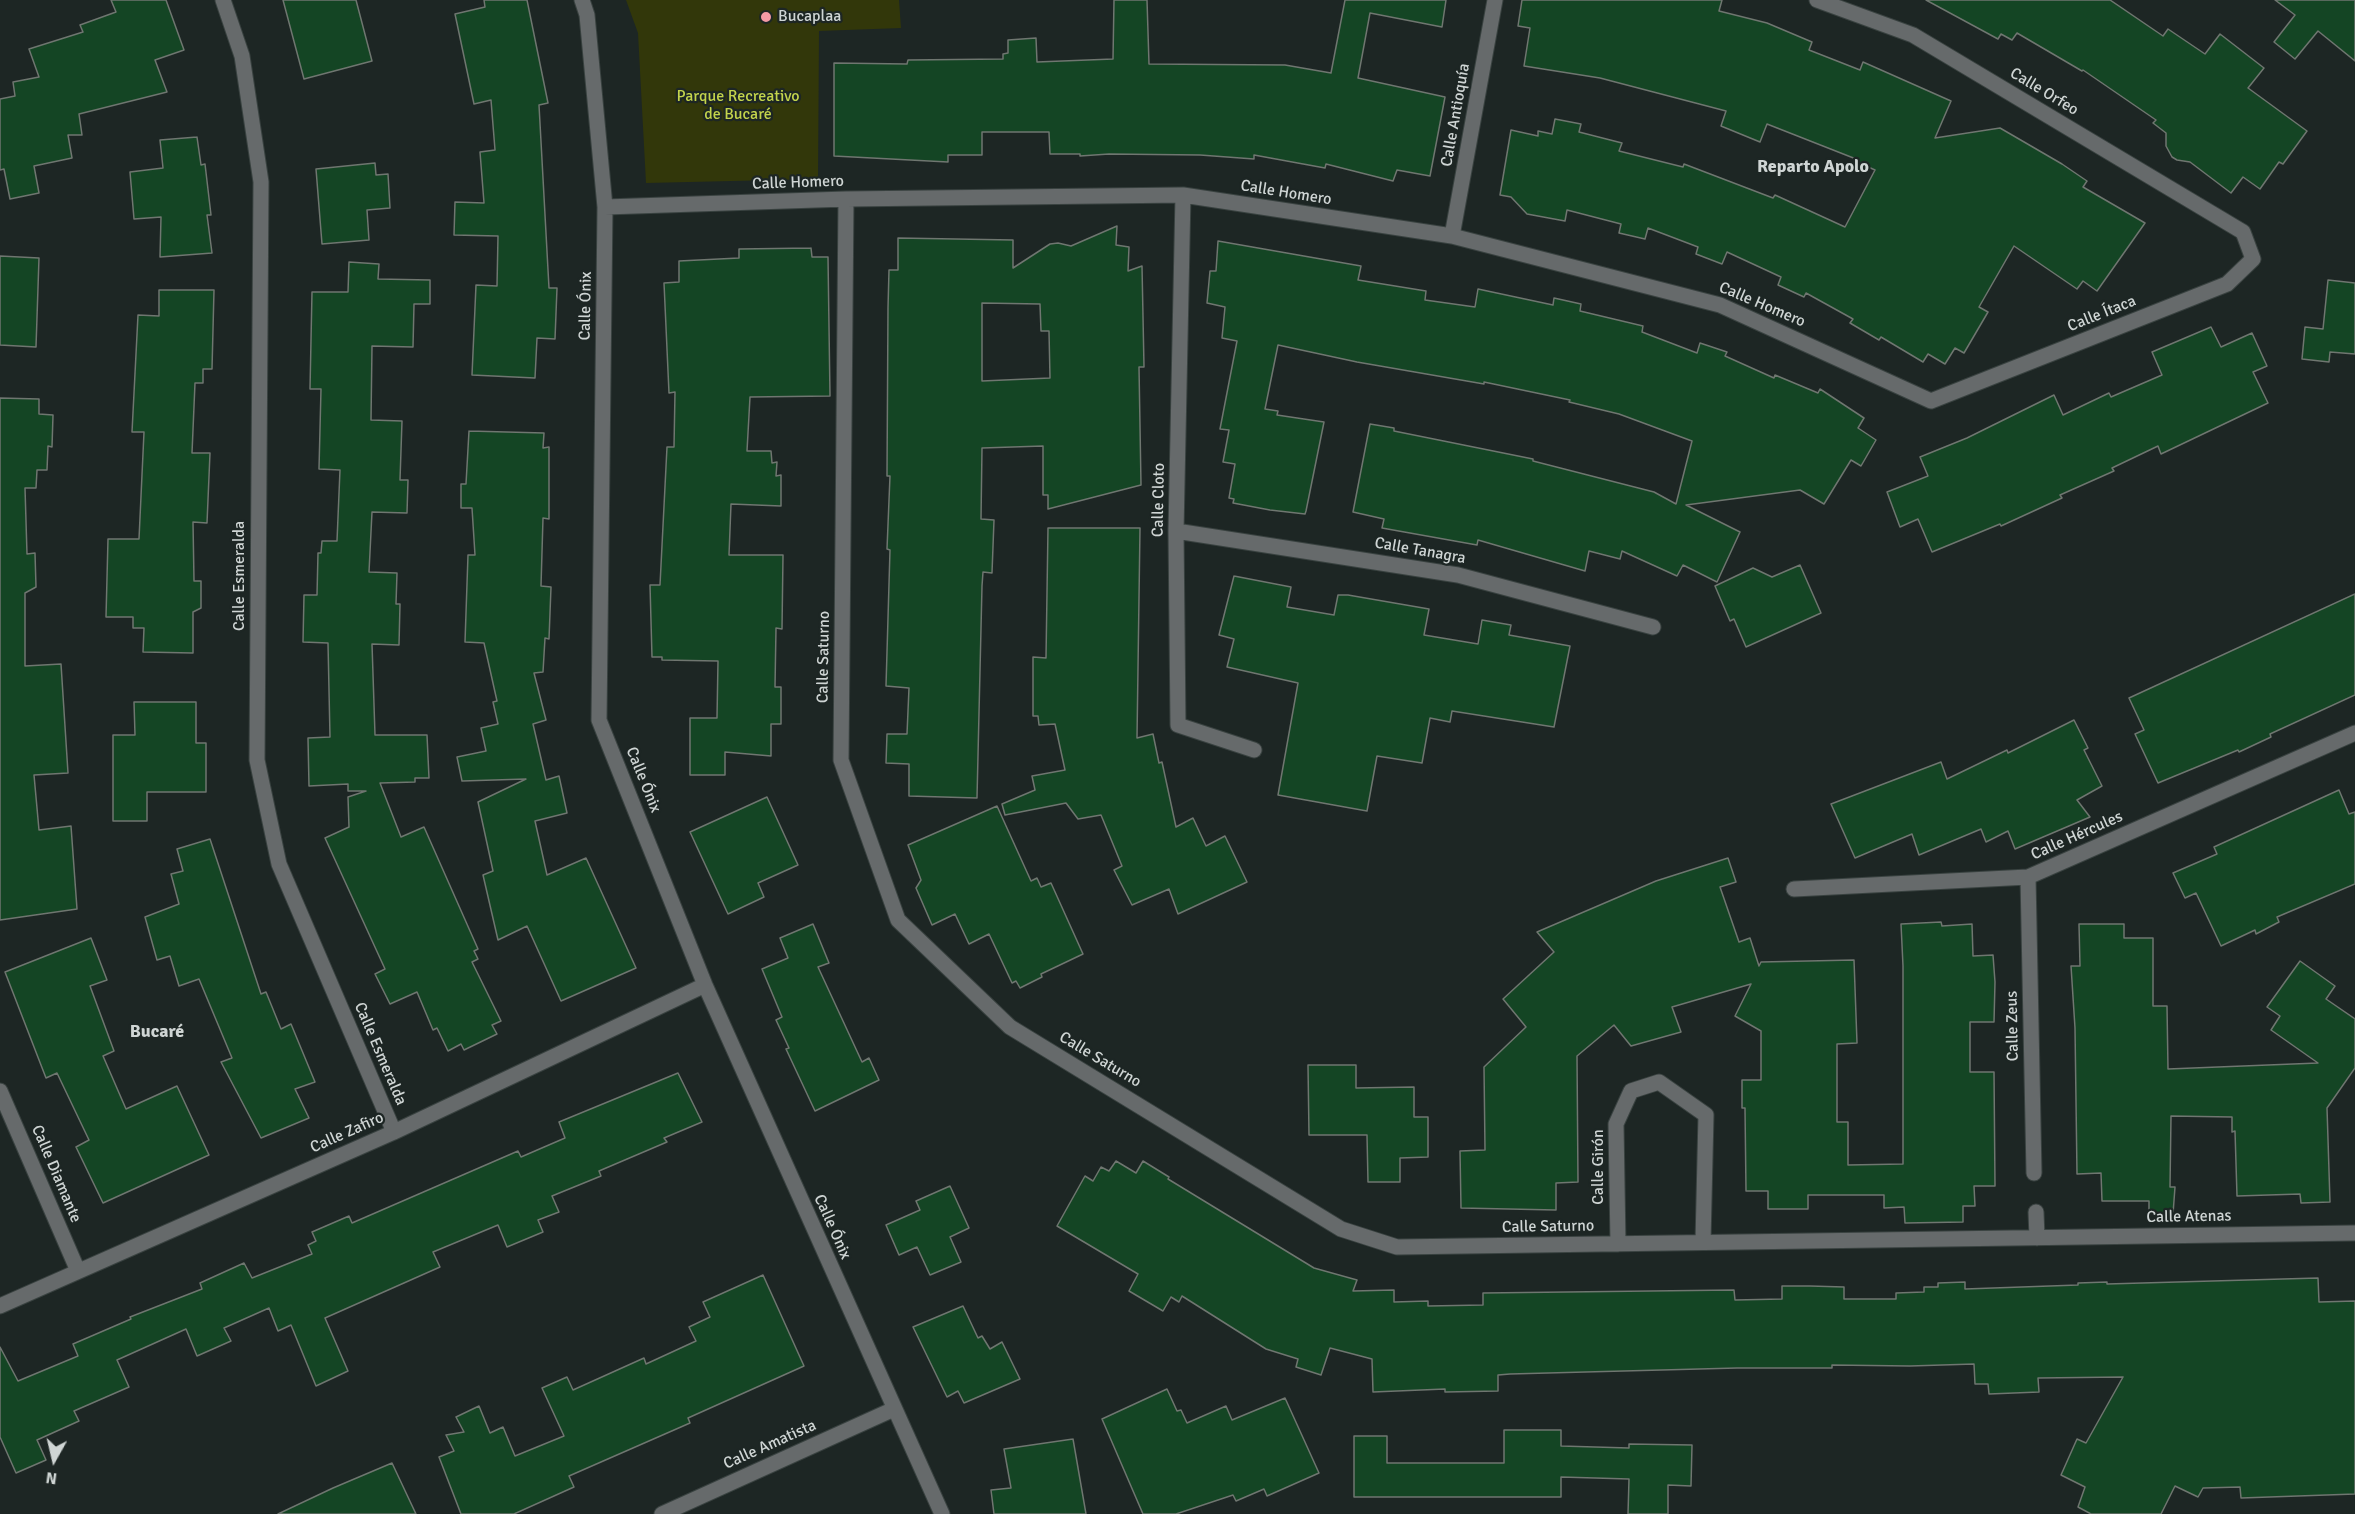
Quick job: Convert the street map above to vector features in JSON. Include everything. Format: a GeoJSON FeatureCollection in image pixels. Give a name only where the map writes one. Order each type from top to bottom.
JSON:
{"type":"FeatureCollection","features":[{"type":"Feature","properties":{"kind":"street","name":"Calle Esmeralda"},"geometry":{"type":"LineString","coordinates":[[223,0],[242,56],[261,182],[257,760],[279,864],[394,1132]]}},
{"type":"Feature","properties":{"kind":"street","name":"Calle Ónix"},"geometry":{"type":"LineString","coordinates":[[582,0],[587,15],[605,207],[599,720],[705,985],[942,1514]]}},
{"type":"Feature","properties":{"kind":"street","name":"Calle Antioquía"},"geometry":{"type":"LineString","coordinates":[[1452,236],[1495,0]]}},
{"type":"Feature","properties":{"kind":"street","name":"Calle Orfeo"},"geometry":{"type":"LineString","coordinates":[[1817,0],[1913,35],[2243,232]]}},
{"type":"Feature","properties":{"kind":"street","name":"Calle Homero"},"geometry":{"type":"LineString","coordinates":[[605,207],[846,199],[1183,195],[1452,236],[1720,305],[1931,401]]}},
{"type":"Feature","properties":{"kind":"street","name":"Calle Cloto"},"geometry":{"type":"LineString","coordinates":[[1183,195],[1176,531],[1178,725],[1254,750]]}},
{"type":"Feature","properties":{"kind":"street","name":"Calle Saturno"},"geometry":{"type":"LineString","coordinates":[[846,199],[841,760],[898,920],[1010,1027],[1341,1229],[1397,1247],[2031,1238]]}},
{"type":"Feature","properties":{"kind":"street","name":"Calle Ítaca"},"geometry":{"type":"LineString","coordinates":[[1931,401],[2227,284],[2253,259],[2243,232]]}},
{"type":"Feature","properties":{"kind":"street","name":"Calle Tanagra"},"geometry":{"type":"LineString","coordinates":[[1176,531],[1458,575],[1653,627]]}},
{"type":"Feature","properties":{"kind":"street","name":"Calle Hércules"},"geometry":{"type":"LineString","coordinates":[[1794,889],[2028,878],[2355,733]]}},
{"type":"Feature","properties":{"kind":"street","name":"Calle Zeus"},"geometry":{"type":"LineString","coordinates":[[2028,878],[2034,1173]]}},
{"type":"Feature","properties":{"kind":"street","name":"Calle Zafiro"},"geometry":{"type":"LineString","coordinates":[[0,1306],[394,1132],[705,985]]}},
{"type":"Feature","properties":{"kind":"street","name":"Calle Girón"},"geometry":{"type":"LineString","coordinates":[[1618,1244],[1616,1124],[1631,1091],[1659,1082],[1706,1115],[1703,1242]]}},
{"type":"Feature","properties":{"kind":"street","name":"Calle Diamante"},"geometry":{"type":"LineString","coordinates":[[0,1091],[78,1271]]}},
{"type":"Feature","properties":{"kind":"street"},"geometry":{"type":"LineString","coordinates":[[2031,1238],[2036,1212]]}},
{"type":"Feature","properties":{"kind":"street","name":"Calle Atenas"},"geometry":{"type":"LineString","coordinates":[[2031,1238],[2355,1233]]}},
{"type":"Feature","properties":{"kind":"street","name":"Calle Amatista"},"geometry":{"type":"LineString","coordinates":[[662,1514],[894,1409]]}},
{"type":"Feature","properties":{"kind":"green space","name":"Parque Recreativo de Bucaré"},"geometry":{"type":"Polygon","coordinates":[[[626,0],[899,0],[901,28],[819,31],[818,179],[646,183],[638,33],[626,0]]]}},
{"type":"Feature","properties":{"kind":"building"},"geometry":{"type":"Polygon","coordinates":[[[111,0],[166,0],[184,50],[155,60],[167,92],[79,114],[82,135],[68,135],[72,158],[34,166],[39,193],[10,199],[4,169],[0,170],[0,99],[15,96],[13,82],[39,77],[29,49],[83,32],[80,25],[116,12],[111,0]]]}},
{"type":"Feature","properties":{"kind":"building"},"geometry":{"type":"Polygon","coordinates":[[[283,0],[356,0],[372,61],[304,79],[283,0]]]}},
{"type":"Feature","properties":{"kind":"building"},"geometry":{"type":"Polygon","coordinates":[[[484,0],[527,0],[548,103],[539,105],[549,288],[557,288],[555,339],[537,338],[535,378],[472,375],[476,285],[497,286],[498,236],[454,235],[455,202],[484,203],[480,152],[495,150],[491,100],[474,104],[455,14],[485,7],[484,0]]]}},
{"type":"Feature","properties":{"kind":"building"},"geometry":{"type":"Polygon","coordinates":[[[1114,0],[1147,0],[1149,64],[1285,65],[1331,73],[1345,0],[1446,0],[1442,27],[1370,13],[1358,78],[1445,97],[1430,176],[1397,170],[1393,181],[1326,164],[1325,168],[1254,155],[1254,159],[1200,155],[1050,154],[1049,132],[982,132],[982,155],[948,155],[948,162],[834,156],[834,63],[907,64],[908,60],[1003,59],[1003,54],[1008,53],[1008,40],[1036,38],[1037,62],[1113,59],[1114,0]]]}},
{"type":"Feature","properties":{"kind":"building"},"geometry":{"type":"Polygon","coordinates":[[[1522,0],[1722,0],[1719,11],[1767,23],[1812,42],[1809,50],[1860,70],[1863,62],[1951,101],[1935,138],[2000,128],[2087,181],[2083,187],[2145,223],[2097,291],[2083,281],[2077,289],[2014,246],[1979,307],[1988,312],[1964,353],[1955,348],[1945,364],[1928,354],[1923,362],[1881,337],[1879,340],[1850,323],[1853,319],[1806,293],[1804,297],[1778,285],[1781,277],[1727,252],[1722,264],[1696,254],[1698,247],[1648,228],[1645,239],[1619,233],[1621,224],[1567,210],[1565,221],[1527,214],[1511,197],[1500,195],[1511,130],[1538,136],[1538,131],[1552,134],[1555,119],[1581,124],[1579,132],[1622,143],[1619,151],[1683,167],[1684,164],[1773,198],[1775,195],[1845,227],[1875,170],[1855,161],[1856,159],[1767,124],[1760,142],[1721,126],[1726,111],[1600,78],[1524,66],[1530,28],[1518,26],[1522,0]]]}},
{"type":"Feature","properties":{"kind":"building"},"geometry":{"type":"Polygon","coordinates":[[[1926,0],[2110,0],[2163,36],[2168,29],[2205,54],[2220,34],[2264,68],[2248,88],[2307,131],[2283,164],[2279,162],[2260,189],[2243,177],[2231,193],[2190,162],[2172,157],[2166,146],[2166,133],[2153,123],[2156,120],[2083,70],[2017,33],[2012,40],[2001,34],[1998,39],[1926,0]]]}},
{"type":"Feature","properties":{"kind":"building"},"geometry":{"type":"Polygon","coordinates":[[[2275,0],[2355,0],[2355,61],[2318,31],[2295,59],[2274,42],[2295,15],[2275,0]]]}},
{"type":"Feature","properties":{"kind":"building"},"geometry":{"type":"Polygon","coordinates":[[[197,137],[201,165],[205,164],[211,215],[207,215],[212,253],[160,257],[161,217],[134,219],[130,172],[163,168],[160,140],[197,137]]]}},
{"type":"Feature","properties":{"kind":"building"},"geometry":{"type":"Polygon","coordinates":[[[375,163],[376,175],[388,174],[390,208],[367,210],[369,240],[322,244],[316,169],[375,163]]]}},
{"type":"Feature","properties":{"kind":"building"},"geometry":{"type":"Polygon","coordinates":[[[1117,226],[1116,245],[1129,247],[1128,271],[1142,266],[1144,367],[1139,367],[1141,485],[1048,509],[1048,495],[1043,495],[1043,446],[982,448],[981,519],[994,520],[992,573],[983,572],[982,586],[977,798],[909,796],[909,764],[886,763],[887,734],[907,734],[909,688],[886,686],[890,550],[887,549],[890,476],[887,476],[889,270],[898,270],[898,238],[1013,240],[1013,268],[1050,244],[1071,246],[1117,226]],[[982,303],[982,381],[1050,378],[1049,331],[1041,331],[1040,304],[982,303]]]}},
{"type":"Feature","properties":{"kind":"building"},"geometry":{"type":"Polygon","coordinates":[[[1218,241],[1361,266],[1358,280],[1426,291],[1425,300],[1475,307],[1478,289],[1553,305],[1554,298],[1581,304],[1580,311],[1643,326],[1642,332],[1697,353],[1700,343],[1727,352],[1725,356],[1774,378],[1775,375],[1818,393],[1820,389],[1864,418],[1858,428],[1876,440],[1861,466],[1851,460],[1824,504],[1800,490],[1686,505],[1740,532],[1717,582],[1683,565],[1677,576],[1622,551],[1620,559],[1589,551],[1585,571],[1478,540],[1477,545],[1382,528],[1384,519],[1353,512],[1370,424],[1394,428],[1394,431],[1533,459],[1533,461],[1654,492],[1676,504],[1692,441],[1619,414],[1569,402],[1570,400],[1484,382],[1484,384],[1357,362],[1278,345],[1265,409],[1278,411],[1277,415],[1324,422],[1306,511],[1305,514],[1233,503],[1234,499],[1229,498],[1235,464],[1223,462],[1229,430],[1220,429],[1237,341],[1222,338],[1225,307],[1207,303],[1210,271],[1216,271],[1218,241]]]}},
{"type":"Feature","properties":{"kind":"building"},"geometry":{"type":"Polygon","coordinates":[[[811,248],[812,257],[828,257],[830,396],[750,397],[747,451],[771,451],[772,463],[777,462],[776,476],[781,475],[781,506],[731,504],[729,555],[783,555],[782,629],[776,628],[775,687],[781,687],[781,724],[771,724],[771,756],[725,752],[725,775],[690,775],[690,718],[717,718],[718,661],[662,660],[662,657],[652,657],[650,585],[660,585],[667,447],[674,447],[675,392],[669,393],[664,283],[679,282],[679,261],[739,258],[739,249],[811,248]]]}},
{"type":"Feature","properties":{"kind":"building"},"geometry":{"type":"Polygon","coordinates":[[[0,256],[39,258],[36,347],[0,345],[0,256]]]}},
{"type":"Feature","properties":{"kind":"building"},"geometry":{"type":"Polygon","coordinates":[[[349,262],[379,264],[378,279],[430,280],[430,304],[414,304],[413,347],[372,346],[371,420],[402,421],[400,480],[408,480],[407,513],[372,512],[369,572],[397,573],[396,604],[400,604],[399,645],[372,644],[375,735],[427,735],[429,778],[415,778],[415,782],[380,783],[401,837],[424,827],[478,949],[474,951],[478,959],[472,962],[501,1021],[492,1025],[497,1034],[464,1050],[461,1044],[448,1051],[437,1028],[433,1030],[417,992],[390,1004],[375,974],[385,969],[325,838],[349,827],[348,797],[366,791],[348,791],[348,784],[309,786],[308,738],[330,737],[328,643],[303,642],[304,595],[317,595],[318,553],[321,553],[322,541],[337,541],[340,470],[319,469],[321,389],[310,389],[312,292],[348,292],[349,262]]]}},
{"type":"Feature","properties":{"kind":"building"},"geometry":{"type":"Polygon","coordinates":[[[2328,280],[2355,283],[2355,354],[2330,352],[2329,362],[2302,359],[2305,327],[2323,329],[2328,280]]]}},
{"type":"Feature","properties":{"kind":"building"},"geometry":{"type":"Polygon","coordinates":[[[159,290],[214,290],[212,369],[203,369],[203,383],[195,383],[192,453],[210,453],[207,523],[193,522],[194,581],[201,581],[201,608],[193,612],[193,653],[143,652],[144,628],[133,628],[133,617],[106,617],[108,539],[139,539],[144,432],[132,432],[138,315],[159,316],[159,290]]]}},
{"type":"Feature","properties":{"kind":"building"},"geometry":{"type":"Polygon","coordinates":[[[2211,327],[2221,347],[2252,333],[2267,366],[2253,372],[2268,403],[2161,454],[2158,446],[2112,468],[2114,471],[2060,495],[2062,498],[2001,526],[2000,524],[1932,552],[1918,519],[1900,527],[1887,492],[1928,476],[1920,457],[1967,438],[2054,395],[2063,415],[2109,393],[2111,397],[2162,375],[2152,352],[2211,327]]]}},
{"type":"Feature","properties":{"kind":"building"},"geometry":{"type":"Polygon","coordinates":[[[0,398],[39,399],[39,414],[53,415],[52,447],[48,446],[47,470],[37,470],[36,488],[25,488],[27,554],[35,553],[36,587],[25,593],[25,666],[61,664],[68,773],[34,775],[39,830],[71,826],[77,909],[0,920],[0,398]]]}},
{"type":"Feature","properties":{"kind":"building"},"geometry":{"type":"Polygon","coordinates":[[[469,431],[544,433],[543,448],[549,447],[549,519],[543,518],[541,586],[551,587],[549,639],[545,638],[543,672],[534,673],[546,720],[533,724],[546,780],[559,776],[567,813],[535,821],[547,875],[586,858],[636,968],[561,1001],[527,926],[498,940],[483,875],[493,871],[478,802],[526,779],[462,781],[457,757],[486,751],[481,728],[498,724],[493,702],[497,701],[484,643],[465,642],[468,555],[475,555],[472,508],[461,508],[461,484],[466,484],[469,431]]]}},
{"type":"Feature","properties":{"kind":"building"},"geometry":{"type":"Polygon","coordinates":[[[1048,528],[1140,528],[1137,738],[1153,734],[1159,763],[1162,762],[1176,827],[1193,818],[1206,846],[1225,836],[1247,882],[1178,914],[1169,889],[1132,905],[1114,870],[1122,866],[1101,815],[1078,819],[1066,803],[1005,815],[1002,804],[1035,790],[1032,776],[1065,770],[1055,724],[1039,725],[1038,716],[1033,716],[1033,657],[1046,658],[1048,528]]]}},
{"type":"Feature","properties":{"kind":"building"},"geometry":{"type":"Polygon","coordinates":[[[1800,565],[1821,613],[1746,647],[1734,619],[1730,621],[1715,586],[1753,568],[1772,577],[1800,565]]]}},
{"type":"Feature","properties":{"kind":"building"},"geometry":{"type":"Polygon","coordinates":[[[1234,576],[1291,587],[1287,607],[1334,615],[1338,595],[1348,595],[1429,609],[1424,635],[1478,644],[1482,620],[1511,625],[1509,635],[1570,646],[1554,727],[1452,711],[1450,722],[1430,718],[1422,763],[1377,756],[1367,811],[1278,795],[1298,683],[1227,667],[1234,639],[1219,635],[1234,576]]]}},
{"type":"Feature","properties":{"kind":"building"},"geometry":{"type":"Polygon","coordinates":[[[2355,594],[2355,695],[2270,734],[2271,737],[2239,752],[2238,750],[2158,783],[2135,734],[2144,730],[2129,698],[2355,594]]]}},
{"type":"Feature","properties":{"kind":"building"},"geometry":{"type":"Polygon","coordinates":[[[134,702],[196,702],[196,743],[206,743],[206,792],[147,792],[147,821],[113,821],[113,735],[135,735],[134,702]]]}},
{"type":"Feature","properties":{"kind":"building"},"geometry":{"type":"Polygon","coordinates":[[[2074,720],[2088,748],[2084,750],[2102,786],[2077,800],[2090,817],[2015,849],[2008,831],[1986,842],[1981,829],[1919,855],[1912,834],[1855,858],[1831,804],[1941,762],[1947,779],[2007,750],[2008,753],[2074,720]]]}},
{"type":"Feature","properties":{"kind":"building"},"geometry":{"type":"Polygon","coordinates":[[[2339,790],[2349,814],[2355,812],[2355,884],[2277,917],[2279,922],[2256,934],[2255,930],[2221,946],[2196,893],[2185,898],[2173,873],[2217,854],[2214,847],[2339,790]]]}},
{"type":"Feature","properties":{"kind":"building"},"geometry":{"type":"Polygon","coordinates":[[[767,797],[798,865],[758,883],[764,897],[728,914],[690,832],[767,797]]]}},
{"type":"Feature","properties":{"kind":"building"},"geometry":{"type":"Polygon","coordinates":[[[997,806],[1031,881],[1037,878],[1041,887],[1051,883],[1083,954],[1041,974],[1042,977],[1020,988],[1016,981],[1012,983],[989,934],[969,944],[955,914],[932,925],[916,888],[921,880],[908,845],[997,806]]]}},
{"type":"Feature","properties":{"kind":"building"},"geometry":{"type":"Polygon","coordinates":[[[210,839],[261,994],[266,992],[281,1029],[291,1024],[315,1082],[295,1089],[309,1118],[261,1138],[221,1062],[232,1058],[199,979],[179,986],[170,956],[157,960],[145,917],[179,904],[171,874],[183,871],[177,849],[210,839]]]}},
{"type":"Feature","properties":{"kind":"building"},"geometry":{"type":"Polygon","coordinates":[[[1728,858],[1736,882],[1720,887],[1739,942],[1750,938],[1759,966],[1761,962],[1854,960],[1857,1043],[1837,1044],[1837,1122],[1848,1122],[1848,1165],[1903,1164],[1901,924],[1941,922],[1942,926],[1972,924],[1973,956],[1993,955],[1994,1022],[1970,1022],[1970,1072],[1994,1072],[1995,1186],[1974,1186],[1975,1206],[1963,1206],[1963,1222],[1905,1223],[1904,1207],[1884,1208],[1884,1195],[1808,1195],[1808,1209],[1768,1209],[1768,1191],[1746,1191],[1745,1108],[1742,1108],[1742,1080],[1761,1080],[1761,1031],[1735,1016],[1751,984],[1672,1007],[1681,1032],[1631,1046],[1614,1025],[1577,1056],[1578,1182],[1556,1183],[1556,1210],[1461,1208],[1460,1151],[1485,1150],[1484,1067],[1526,1027],[1503,999],[1554,952],[1537,932],[1656,881],[1728,858]]]}},
{"type":"Feature","properties":{"kind":"building"},"geometry":{"type":"Polygon","coordinates":[[[813,924],[829,963],[818,967],[862,1062],[869,1058],[879,1080],[815,1111],[786,1049],[789,1048],[776,1020],[782,1017],[762,969],[788,958],[780,938],[813,924]]]}},
{"type":"Feature","properties":{"kind":"building"},"geometry":{"type":"Polygon","coordinates":[[[2079,924],[2124,924],[2124,938],[2153,938],[2153,1006],[2167,1006],[2168,1069],[2318,1063],[2271,1030],[2280,1016],[2267,1007],[2300,961],[2335,986],[2326,999],[2355,1019],[2355,1068],[2327,1108],[2330,1202],[2301,1203],[2300,1194],[2237,1196],[2235,1131],[2232,1132],[2232,1117],[2171,1116],[2170,1187],[2175,1187],[2173,1214],[2149,1213],[2149,1201],[2102,1201],[2101,1173],[2077,1174],[2075,1028],[2071,966],[2080,966],[2079,924]]]}},
{"type":"Feature","properties":{"kind":"building"},"geometry":{"type":"Polygon","coordinates":[[[91,938],[107,980],[90,986],[114,1051],[103,1056],[126,1109],[177,1086],[209,1155],[103,1203],[76,1147],[89,1140],[57,1073],[46,1078],[5,972],[91,938]]]}},
{"type":"Feature","properties":{"kind":"building"},"geometry":{"type":"Polygon","coordinates":[[[1308,1065],[1356,1065],[1356,1088],[1414,1087],[1414,1117],[1428,1117],[1428,1157],[1400,1158],[1400,1182],[1368,1182],[1367,1135],[1309,1135],[1308,1065]]]}},
{"type":"Feature","properties":{"kind":"building"},"geometry":{"type":"Polygon","coordinates":[[[678,1073],[702,1122],[664,1138],[667,1142],[599,1171],[601,1176],[552,1196],[559,1212],[538,1220],[543,1232],[507,1247],[498,1225],[433,1252],[440,1267],[325,1318],[348,1371],[316,1386],[291,1325],[278,1331],[269,1308],[224,1328],[231,1341],[197,1356],[186,1329],[117,1360],[129,1387],[74,1411],[79,1421],[37,1440],[46,1460],[16,1473],[0,1437],[0,1347],[18,1381],[78,1356],[73,1344],[131,1319],[130,1317],[202,1289],[200,1283],[244,1263],[252,1278],[312,1254],[308,1245],[316,1241],[312,1232],[349,1216],[352,1223],[518,1151],[521,1157],[565,1138],[559,1122],[678,1073]]]}},
{"type":"Feature","properties":{"kind":"building"},"geometry":{"type":"Polygon","coordinates":[[[1116,1161],[1136,1173],[1143,1161],[1169,1177],[1168,1179],[1314,1268],[1357,1280],[1353,1291],[1394,1290],[1394,1302],[1428,1301],[1428,1306],[1483,1305],[1483,1293],[1734,1290],[1735,1300],[1782,1299],[1782,1286],[1810,1286],[1844,1287],[1844,1299],[1896,1299],[1896,1293],[1924,1292],[1924,1287],[1938,1287],[1938,1283],[1965,1282],[1965,1289],[2107,1282],[2107,1284],[2318,1278],[2319,1302],[2355,1301],[2355,1494],[2241,1498],[2240,1487],[2203,1488],[2198,1497],[2175,1486],[2161,1514],[2091,1514],[2078,1507],[2085,1487],[2061,1475],[2077,1439],[2086,1443],[2123,1377],[2038,1378],[2039,1392],[1989,1394],[1988,1384],[1975,1384],[1974,1364],[1832,1365],[1832,1368],[1510,1374],[1498,1375],[1498,1391],[1445,1392],[1445,1389],[1373,1392],[1372,1359],[1330,1348],[1321,1375],[1296,1367],[1298,1359],[1266,1349],[1182,1296],[1179,1302],[1171,1297],[1163,1311],[1129,1291],[1138,1274],[1057,1226],[1085,1176],[1093,1181],[1101,1167],[1109,1171],[1116,1161]]]}},
{"type":"Feature","properties":{"kind":"building"},"geometry":{"type":"Polygon","coordinates":[[[950,1186],[969,1228],[950,1237],[961,1262],[930,1275],[917,1247],[899,1255],[886,1225],[920,1210],[916,1201],[950,1186]]]}},
{"type":"Feature","properties":{"kind":"building"},"geometry":{"type":"Polygon","coordinates":[[[763,1275],[804,1366],[688,1418],[690,1423],[569,1476],[574,1487],[514,1514],[461,1514],[439,1457],[454,1451],[446,1435],[464,1432],[456,1417],[479,1406],[490,1433],[503,1427],[515,1456],[564,1436],[542,1388],[567,1377],[573,1390],[644,1358],[646,1364],[696,1341],[689,1327],[710,1317],[703,1302],[763,1275]]]}},
{"type":"Feature","properties":{"kind":"building"},"geometry":{"type":"Polygon","coordinates":[[[963,1306],[978,1338],[982,1336],[990,1349],[1002,1342],[1020,1379],[964,1403],[958,1391],[947,1397],[913,1327],[963,1306]]]}},
{"type":"Feature","properties":{"kind":"building"},"geometry":{"type":"Polygon","coordinates":[[[1167,1389],[1177,1411],[1181,1410],[1187,1423],[1226,1406],[1232,1420],[1285,1398],[1319,1473],[1267,1496],[1264,1489],[1236,1501],[1233,1495],[1176,1514],[1143,1514],[1102,1419],[1167,1389]]]}},
{"type":"Feature","properties":{"kind":"building"},"geometry":{"type":"Polygon","coordinates":[[[1504,1430],[1561,1430],[1561,1446],[1629,1448],[1629,1444],[1692,1445],[1691,1486],[1668,1485],[1668,1514],[1628,1514],[1629,1479],[1561,1477],[1561,1497],[1354,1497],[1354,1436],[1387,1436],[1387,1463],[1504,1463],[1504,1430]]]}},
{"type":"Feature","properties":{"kind":"building"},"geometry":{"type":"Polygon","coordinates":[[[1073,1439],[1086,1514],[994,1514],[991,1490],[1011,1488],[1004,1449],[1073,1439]]]}},
{"type":"Feature","properties":{"kind":"building"},"geometry":{"type":"Polygon","coordinates":[[[392,1463],[416,1514],[278,1514],[333,1488],[392,1463]]]}},
{"type":"Feature","properties":{"kind":"place","name":"Bucaplaa"},"geometry":{"type":"Point","coordinates":[766,17]}},
{"type":"Feature","properties":{"kind":"district","name":"Reparto Apolo"},"geometry":{"type":"Point","coordinates":[1813,167]}},
{"type":"Feature","properties":{"kind":"district","name":"Bucaré"},"geometry":{"type":"Point","coordinates":[157,1032]}}]}
